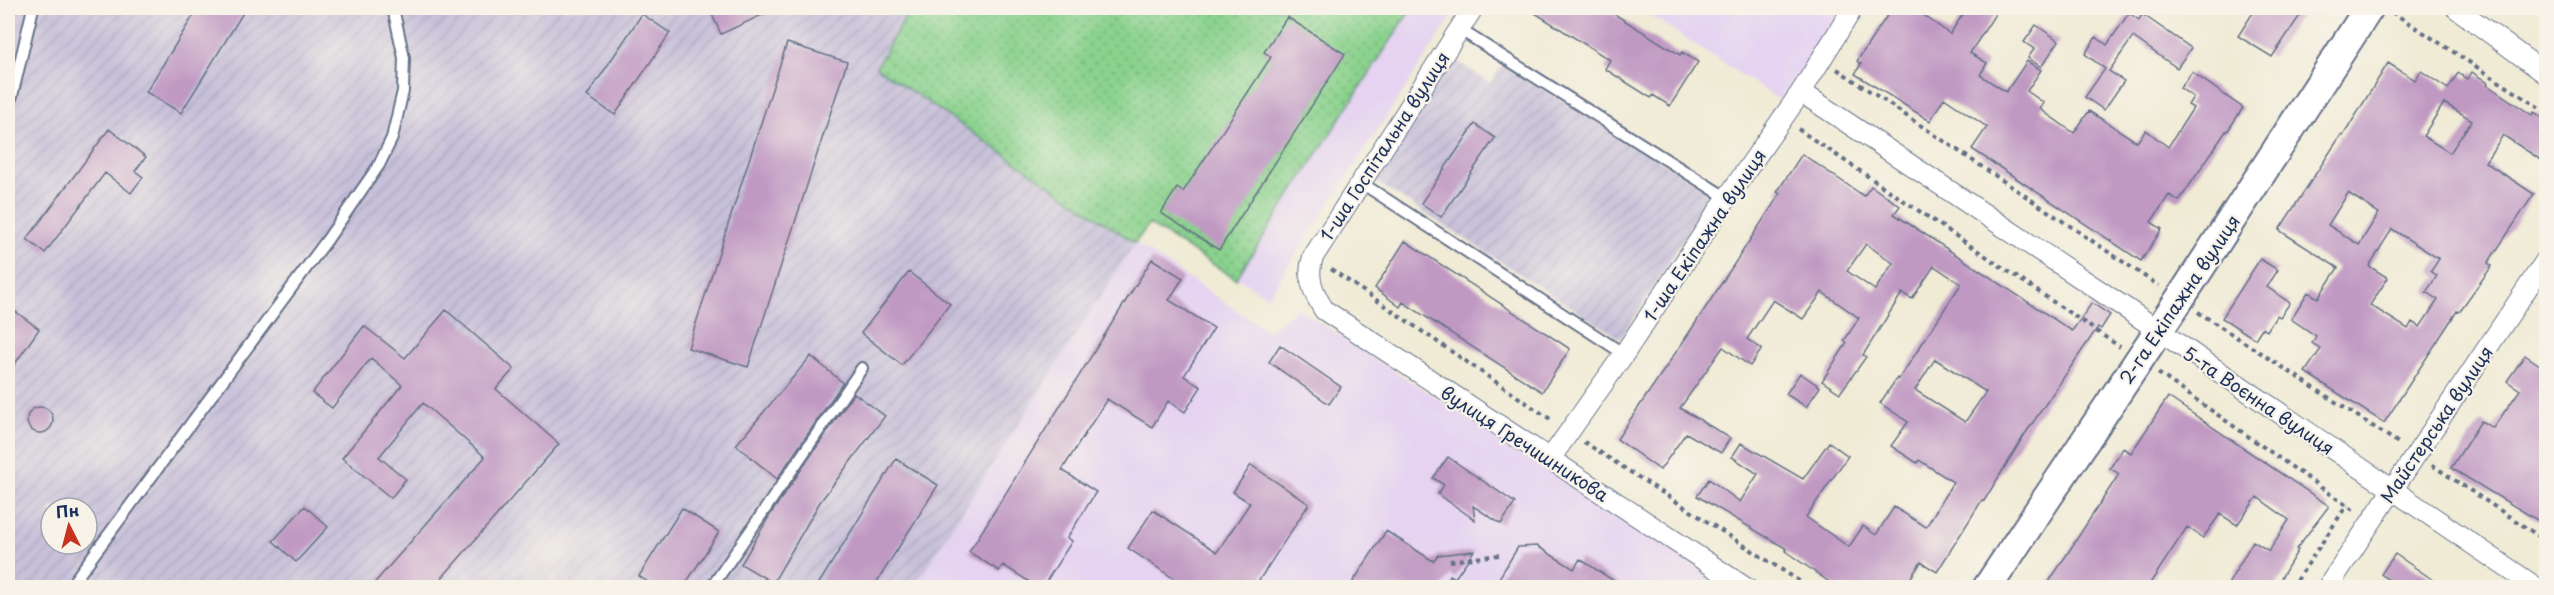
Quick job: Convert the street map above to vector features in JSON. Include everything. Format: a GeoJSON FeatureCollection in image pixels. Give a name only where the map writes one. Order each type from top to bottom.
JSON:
{"type":"FeatureCollection","features":[{"type":"Feature","properties":{"kind":"street","name":"1-ша Госпітальна вулиця"},"geometry":{"type":"LineString","coordinates":[[1312,290],[1309,268],[1313,257],[1473,8]]}},
{"type":"Feature","properties":{"kind":"street","name":"1-ша Екіпажна вулиця"},"geometry":{"type":"LineString","coordinates":[[1550,459],[1624,354],[1727,198],[1801,92],[1853,8]]}},
{"type":"Feature","properties":{"kind":"street","name":"2-га Екіпажна вулиця"},"geometry":{"type":"LineString","coordinates":[[1987,588],[2159,331],[2369,8]]}},
{"type":"Feature","properties":{"kind":"street"},"geometry":{"type":"LineString","coordinates":[[2456,8],[2547,74]]}},
{"type":"Feature","properties":{"kind":"street","name":"5-та Воєнна вулиця"},"geometry":{"type":"LineString","coordinates":[[1801,92],[2159,331],[2537,588]]}},
{"type":"Feature","properties":{"kind":"street","name":"Майстерська вулиця"},"geometry":{"type":"LineString","coordinates":[[2327,588],[2547,260]]}},
{"type":"Feature","properties":{"kind":"street","name":"вулиця Гречишникова"},"geometry":{"type":"LineString","coordinates":[[1312,290],[1324,310],[1746,588]]}},
{"type":"Feature","properties":{"kind":"lane"},"geometry":{"type":"LineString","coordinates":[[8,104],[12,96],[33,8]]}},
{"type":"Feature","properties":{"kind":"lane"},"geometry":{"type":"LineString","coordinates":[[69,588],[327,240],[378,165],[392,138],[403,91],[404,58],[393,8]]}},
{"type":"Feature","properties":{"kind":"lane"},"geometry":{"type":"LineString","coordinates":[[1459,29],[1727,198]]}},
{"type":"Feature","properties":{"kind":"lane"},"geometry":{"type":"LineString","coordinates":[[1360,182],[1624,354]]}},
{"type":"Feature","properties":{"kind":"lane"},"geometry":{"type":"LineString","coordinates":[[711,588],[862,368]]}},
{"type":"Feature","properties":{"kind":"path"},"geometry":{"type":"LineString","coordinates":[[2387,8],[2547,112]]}},
{"type":"Feature","properties":{"kind":"path"},"geometry":{"type":"LineString","coordinates":[[1782,118],[2139,360],[2370,522]]}},
{"type":"Feature","properties":{"kind":"path"},"geometry":{"type":"LineString","coordinates":[[2292,588],[2347,505]]}},
{"type":"Feature","properties":{"kind":"path"},"geometry":{"type":"LineString","coordinates":[[1450,561],[1499,555]]}},
{"type":"Feature","properties":{"kind":"shaded area"},"geometry":{"type":"Polygon","coordinates":[[[8,8],[911,8],[876,67],[1135,243],[914,587],[8,587],[8,8]]]}},
{"type":"Feature","properties":{"kind":"shaded area"},"geometry":{"type":"Polygon","coordinates":[[[911,8],[1458,8],[1268,297],[1149,224],[1135,243],[876,67],[911,8]]]}},
{"type":"Feature","properties":{"kind":"shaded area"},"geometry":{"type":"Polygon","coordinates":[[[1639,8],[1842,8],[1781,101],[1639,8]]]}},
{"type":"Feature","properties":{"kind":"shaded area"},"geometry":{"type":"Polygon","coordinates":[[[1457,61],[1490,83],[1503,63],[1712,193],[1621,339],[1375,181],[1450,62],[1457,61]]]}},
{"type":"Feature","properties":{"kind":"shaded area"},"geometry":{"type":"Polygon","coordinates":[[[1135,243],[1268,331],[1297,308],[1730,587],[914,587],[1135,243]]]}},
{"type":"Feature","properties":{"kind":"green space"},"geometry":{"type":"Polygon","coordinates":[[[911,8],[1412,8],[1236,279],[1149,224],[1135,243],[876,67],[911,8]]]}},
{"type":"Feature","properties":{"kind":"building"},"geometry":{"type":"Polygon","coordinates":[[[198,8],[246,8],[181,113],[146,92],[198,8]]]}},
{"type":"Feature","properties":{"kind":"building"},"geometry":{"type":"Polygon","coordinates":[[[709,8],[777,8],[721,34],[709,8]]]}},
{"type":"Feature","properties":{"kind":"building"},"geometry":{"type":"Polygon","coordinates":[[[1527,8],[1595,8],[1606,14],[1608,10],[1680,55],[1682,52],[1698,62],[1670,106],[1653,95],[1651,98],[1605,69],[1610,60],[1527,8]]]}},
{"type":"Feature","properties":{"kind":"building"},"geometry":{"type":"Polygon","coordinates":[[[1892,8],[1926,8],[1922,14],[1950,34],[1967,8],[1999,8],[1970,53],[1987,63],[1980,75],[2006,92],[2027,61],[2041,70],[2027,91],[2044,103],[2040,109],[2074,133],[2089,111],[2137,142],[2146,130],[2168,147],[2193,108],[2188,105],[2193,97],[2180,88],[2192,72],[2243,108],[2179,201],[2169,195],[2151,222],[2162,229],[2141,261],[1972,149],[1987,127],[1944,98],[1930,121],[1855,74],[1861,64],[1857,61],[1892,8]]]}},
{"type":"Feature","properties":{"kind":"building"},"geometry":{"type":"Polygon","coordinates":[[[2256,8],[2305,8],[2272,57],[2238,36],[2256,8]]]}},
{"type":"Feature","properties":{"kind":"building"},"geometry":{"type":"Polygon","coordinates":[[[2129,13],[2139,20],[2142,14],[2191,48],[2177,68],[2133,37],[2109,71],[2124,81],[2104,110],[2085,97],[2105,69],[2085,54],[2096,37],[2107,45],[2129,13]]]}},
{"type":"Feature","properties":{"kind":"building"},"geometry":{"type":"Polygon","coordinates":[[[642,14],[670,33],[615,115],[587,96],[642,14]]]}},
{"type":"Feature","properties":{"kind":"building"},"geometry":{"type":"Polygon","coordinates":[[[1287,17],[1345,54],[1219,250],[1161,213],[1177,188],[1183,192],[1271,57],[1264,52],[1287,17]]]}},
{"type":"Feature","properties":{"kind":"building"},"geometry":{"type":"Polygon","coordinates":[[[2036,25],[2059,41],[2041,67],[2028,58],[2034,49],[2024,42],[2036,25]]]}},
{"type":"Feature","properties":{"kind":"building"},"geometry":{"type":"Polygon","coordinates":[[[787,43],[847,62],[748,367],[688,348],[787,43]]]}},
{"type":"Feature","properties":{"kind":"building"},"geometry":{"type":"Polygon","coordinates":[[[2388,63],[2415,80],[2421,71],[2448,89],[2458,73],[2467,79],[2472,72],[2488,83],[2487,85],[2532,115],[2534,112],[2547,120],[2547,164],[2503,135],[2485,162],[2534,194],[2488,263],[2492,266],[2459,312],[2457,311],[2384,423],[2305,372],[2321,349],[2312,343],[2316,336],[2291,319],[2308,292],[2318,298],[2338,268],[2279,230],[2341,135],[2343,136],[2388,63]],[[2444,103],[2423,136],[2450,153],[2472,120],[2444,103]],[[2348,193],[2328,225],[2359,245],[2379,213],[2348,193]],[[2392,229],[2369,266],[2388,278],[2370,305],[2408,329],[2412,322],[2420,327],[2438,300],[2426,292],[2437,276],[2431,271],[2439,259],[2392,229]]]}},
{"type":"Feature","properties":{"kind":"building"},"geometry":{"type":"Polygon","coordinates":[[[1475,124],[1495,138],[1441,217],[1421,203],[1475,124]]]}},
{"type":"Feature","properties":{"kind":"building"},"geometry":{"type":"Polygon","coordinates":[[[109,129],[146,157],[135,171],[143,177],[131,193],[105,173],[45,253],[27,239],[109,129]]]}},
{"type":"Feature","properties":{"kind":"building"},"geometry":{"type":"Polygon","coordinates":[[[1802,154],[1864,196],[1871,186],[1900,206],[1894,214],[2072,331],[2092,303],[2110,315],[2101,329],[2098,327],[2023,437],[1937,572],[1921,562],[1904,588],[1838,588],[1785,551],[1787,549],[1697,496],[1709,479],[1740,502],[1758,474],[1732,457],[1741,443],[1803,479],[1829,442],[1848,456],[1806,517],[1849,547],[1863,526],[1876,535],[1894,507],[1926,527],[1953,482],[1919,460],[1917,463],[1891,446],[1908,422],[1880,403],[1897,378],[1899,379],[1961,284],[1934,266],[1912,299],[1902,293],[1863,355],[1866,357],[1840,393],[1822,381],[1847,343],[1844,341],[1859,318],[1822,292],[1803,319],[1773,300],[1747,339],[1762,349],[1750,366],[1723,347],[1680,408],[1730,438],[1721,453],[1686,433],[1660,470],[1617,439],[1780,194],[1777,192],[1802,154]],[[1866,244],[1847,271],[1875,290],[1893,263],[1866,244]],[[1935,359],[1915,390],[1965,422],[1986,392],[1935,359]]]}},
{"type":"Feature","properties":{"kind":"building"},"geometry":{"type":"Polygon","coordinates":[[[1405,241],[1570,349],[1542,392],[1403,302],[1400,307],[1375,288],[1405,241]]]}},
{"type":"Feature","properties":{"kind":"building"},"geometry":{"type":"Polygon","coordinates":[[[1152,259],[1183,278],[1169,300],[1214,328],[1184,376],[1201,387],[1185,412],[1168,401],[1152,427],[1107,399],[1062,470],[1096,492],[1067,538],[1072,541],[1042,588],[1039,588],[1003,565],[999,571],[969,552],[1152,259]]]}},
{"type":"Feature","properties":{"kind":"building"},"geometry":{"type":"Polygon","coordinates":[[[2260,259],[2278,270],[2267,287],[2290,303],[2280,317],[2277,315],[2267,331],[2262,328],[2255,339],[2222,318],[2260,259]]]}},
{"type":"Feature","properties":{"kind":"building"},"geometry":{"type":"Polygon","coordinates":[[[909,272],[950,304],[902,365],[861,333],[909,272]]]}},
{"type":"Feature","properties":{"kind":"building"},"geometry":{"type":"Polygon","coordinates":[[[8,306],[39,329],[8,374],[8,306]]]}},
{"type":"Feature","properties":{"kind":"building"},"geometry":{"type":"Polygon","coordinates":[[[446,310],[514,369],[496,389],[559,444],[433,588],[370,588],[485,457],[423,403],[379,457],[406,479],[391,498],[342,458],[402,385],[371,358],[332,408],[312,393],[364,326],[405,358],[446,310]]]}},
{"type":"Feature","properties":{"kind":"building"},"geometry":{"type":"Polygon","coordinates":[[[1280,345],[1341,387],[1329,404],[1269,362],[1280,345]]]}},
{"type":"Feature","properties":{"kind":"building"},"geometry":{"type":"Polygon","coordinates":[[[2525,355],[2547,370],[2547,526],[2451,468],[2481,421],[2493,428],[2520,390],[2507,381],[2525,355]]]}},
{"type":"Feature","properties":{"kind":"building"},"geometry":{"type":"Polygon","coordinates":[[[811,356],[842,384],[777,479],[736,445],[811,356]]]}},
{"type":"Feature","properties":{"kind":"building"},"geometry":{"type":"Polygon","coordinates":[[[1800,373],[1820,387],[1806,407],[1786,394],[1800,373]]]}},
{"type":"Feature","properties":{"kind":"building"},"geometry":{"type":"Polygon","coordinates":[[[854,393],[885,416],[820,502],[773,583],[741,564],[770,515],[854,393]]]}},
{"type":"Feature","properties":{"kind":"building"},"geometry":{"type":"Polygon","coordinates":[[[2168,397],[2329,506],[2296,549],[2298,550],[2275,588],[2226,588],[2253,541],[2269,551],[2289,520],[2257,497],[2237,525],[2220,514],[2203,538],[2187,527],[2147,588],[2045,588],[2119,474],[2110,468],[2123,448],[2131,453],[2168,397]]]}},
{"type":"Feature","properties":{"kind":"building"},"geometry":{"type":"Polygon","coordinates":[[[40,407],[49,411],[53,420],[49,429],[40,433],[31,429],[27,420],[31,411],[40,407]]]}},
{"type":"Feature","properties":{"kind":"building"},"geometry":{"type":"Polygon","coordinates":[[[1448,457],[1515,503],[1501,524],[1473,506],[1475,520],[1438,494],[1444,485],[1433,478],[1448,457]]]}},
{"type":"Feature","properties":{"kind":"building"},"geometry":{"type":"Polygon","coordinates":[[[896,459],[938,485],[873,588],[816,588],[896,459]]]}},
{"type":"Feature","properties":{"kind":"building"},"geometry":{"type":"Polygon","coordinates":[[[1251,465],[1309,504],[1254,588],[1188,588],[1128,548],[1153,510],[1217,552],[1250,503],[1233,492],[1251,465]]]}},
{"type":"Feature","properties":{"kind":"building"},"geometry":{"type":"Polygon","coordinates":[[[305,506],[328,527],[296,562],[273,541],[305,506]]]}},
{"type":"Feature","properties":{"kind":"building"},"geometry":{"type":"Polygon","coordinates":[[[682,508],[719,532],[683,588],[657,588],[639,576],[682,508]]]}},
{"type":"Feature","properties":{"kind":"building"},"geometry":{"type":"Polygon","coordinates":[[[1386,531],[1433,561],[1438,555],[1474,551],[1455,578],[1450,575],[1442,588],[1349,588],[1386,531]]]}},
{"type":"Feature","properties":{"kind":"building"},"geometry":{"type":"Polygon","coordinates":[[[1537,546],[1574,569],[1580,559],[1625,588],[1493,588],[1518,547],[1537,546]]]}},
{"type":"Feature","properties":{"kind":"building"},"geometry":{"type":"Polygon","coordinates":[[[2395,554],[2445,588],[2400,588],[2381,574],[2395,554]]]}}]}
